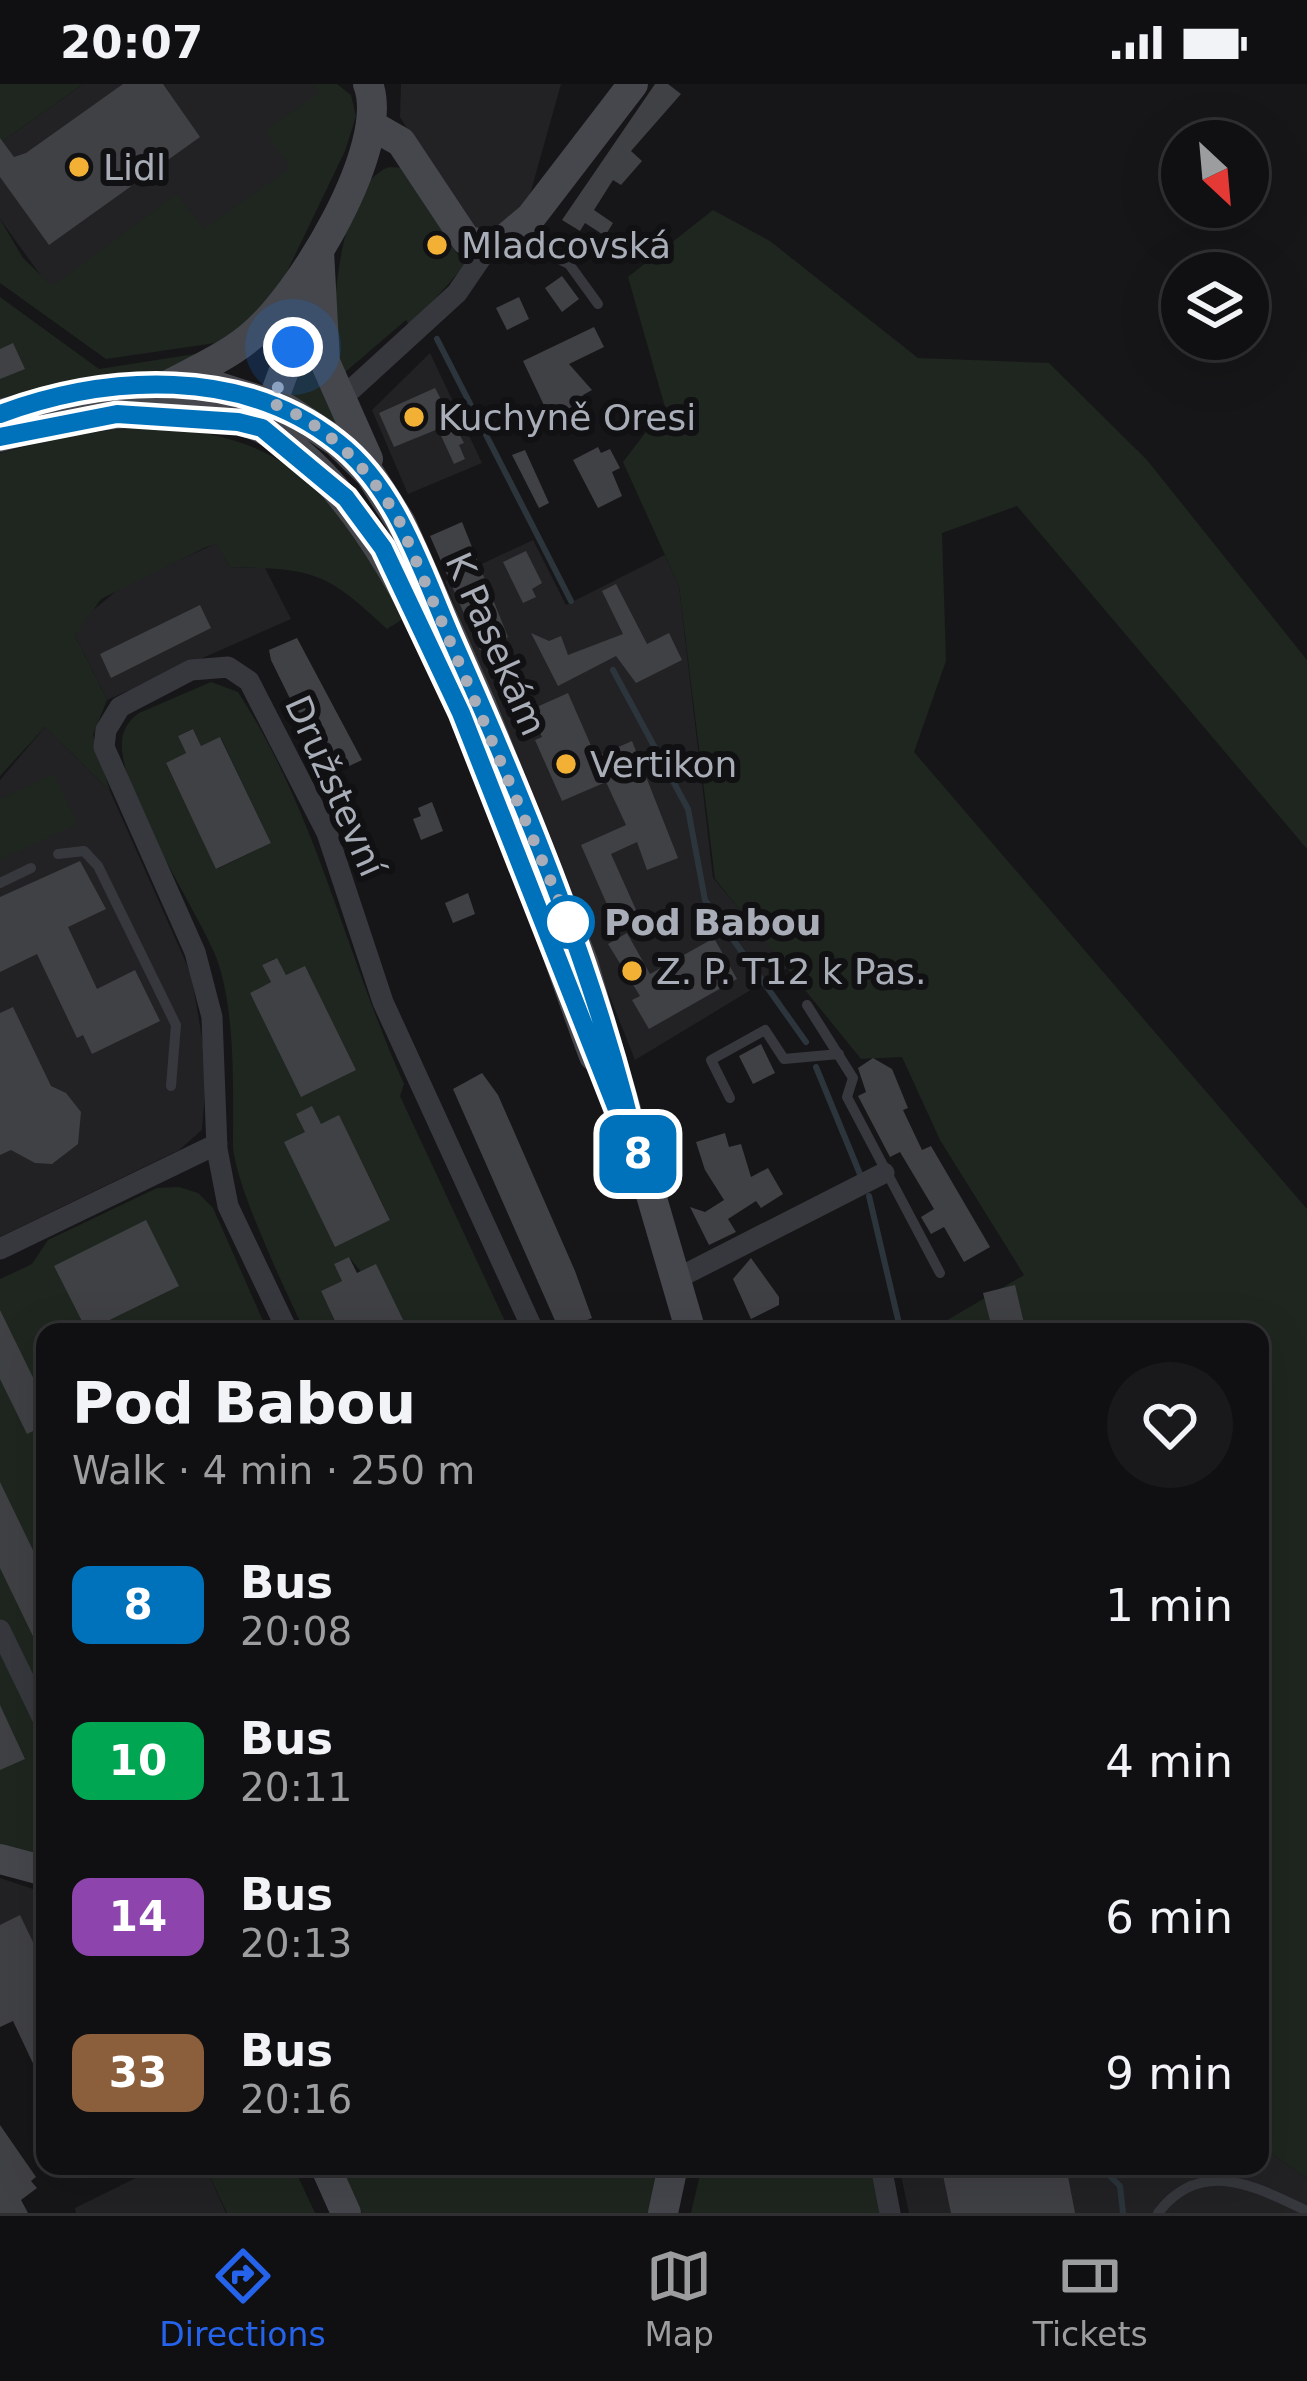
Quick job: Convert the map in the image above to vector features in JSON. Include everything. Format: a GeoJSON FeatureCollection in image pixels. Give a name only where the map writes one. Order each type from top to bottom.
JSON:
{"type":"FeatureCollection","features":[{"type":"Feature","properties":{"kind":"street"},"geometry":{"type":"LineString","coordinates":[[256,413],[374,126],[368,84]]}},
{"type":"Feature","properties":{"kind":"street"},"geometry":{"type":"LineString","coordinates":[[352,388],[457,293],[633,84]]}},
{"type":"Feature","properties":{"kind":"street"},"geometry":{"type":"LineString","coordinates":[[374,126],[401,142],[461,235],[500,242]]}},
{"type":"Feature","properties":{"kind":"street"},"geometry":{"type":"LineString","coordinates":[[164,386],[253,335],[312,269]]}},
{"type":"Feature","properties":{"kind":"street"},"geometry":{"type":"LineString","coordinates":[[312,269],[333,388],[398,518]]}},
{"type":"Feature","properties":{"kind":"street"},"geometry":{"type":"LineString","coordinates":[[0,414],[57,398],[164,386],[207,386],[256,413]]}},
{"type":"Feature","properties":{"kind":"street"},"geometry":{"type":"LineString","coordinates":[[0,437],[117,414],[256,413]]}},
{"type":"Feature","properties":{"kind":"street","name":"K Pasekám"},"geometry":{"type":"LineString","coordinates":[[256,413],[311,424],[359,462],[398,518],[508,769],[576,942],[622,1082],[642,1173]]}},
{"type":"Feature","properties":{"kind":"street","name":"K Pasekám"},"geometry":{"type":"LineString","coordinates":[[256,413],[346,498],[383,548],[410,597],[521,861],[642,1173],[688,1323]]}},
{"type":"Feature","properties":{"kind":"street","name":"Družstevní"},"geometry":{"type":"LineString","coordinates":[[284,1323],[228,1206],[217,1144],[212,1017],[195,952],[104,747],[110,719],[125,704],[191,670],[215,664],[249,681],[327,833],[383,1002],[530,1323]]}},
{"type":"Feature","properties":{"kind":"street"},"geometry":{"type":"LineString","coordinates":[[0,1250],[217,1144]]}},
{"type":"Feature","properties":{"kind":"street"},"geometry":{"type":"LineString","coordinates":[[676,1280],[884,1173]]}},
{"type":"Feature","properties":{"kind":"street"},"geometry":{"type":"LineString","coordinates":[[0,1630],[36,1704]]}},
{"type":"Feature","properties":{"kind":"street"},"geometry":{"type":"LineString","coordinates":[[0,1859],[36,1869]]}},
{"type":"Feature","properties":{"kind":"street"},"geometry":{"type":"LineString","coordinates":[[329,2175],[346,2213]]}},
{"type":"Feature","properties":{"kind":"street"},"geometry":{"type":"LineString","coordinates":[[663,2213],[671,2175]]}},
{"type":"Feature","properties":{"kind":"street"},"geometry":{"type":"LineString","coordinates":[[883,2175],[890,2213]]}},
{"type":"Feature","properties":{"kind":"lane"},"geometry":{"type":"LineString","coordinates":[[500,242],[537,241],[544,252],[568,264],[598,304]]}},
{"type":"Feature","properties":{"kind":"lane"},"geometry":{"type":"LineString","coordinates":[[58,854],[84,851],[98,866],[163,994],[178,1042],[171,1086]]}},
{"type":"Feature","properties":{"kind":"lane"},"geometry":{"type":"LineString","coordinates":[[0,883],[31,868]]}},
{"type":"Feature","properties":{"kind":"lane"},"geometry":{"type":"LineString","coordinates":[[807,1005],[853,1078],[848,1097],[940,1273]]}},
{"type":"Feature","properties":{"kind":"lane"},"geometry":{"type":"LineString","coordinates":[[730,1098],[711,1060],[765,1030],[784,1059],[838,1054]]}},
{"type":"Feature","properties":{"kind":"lane"},"geometry":{"type":"LineString","coordinates":[[1158,2213],[1192,2182],[1222,2180],[1258,2184],[1307,2211]]}},
{"type":"Feature","properties":{"kind":"shaded area"},"geometry":{"type":"Polygon","coordinates":[[[0,84],[83,84],[0,143],[0,84]]]}},
{"type":"Feature","properties":{"kind":"shaded area"},"geometry":{"type":"Polygon","coordinates":[[[83,84],[334,84],[307,164],[202,241],[54,294],[0,219],[0,143],[83,84]]]}},
{"type":"Feature","properties":{"kind":"shaded area"},"geometry":{"type":"Polygon","coordinates":[[[313,84],[337,84],[351,95],[356,116],[345,151],[270,307],[229,341],[106,359],[0,283],[0,219],[23,258],[52,286],[177,194],[204,229],[290,168],[265,131],[319,93],[313,84]]]}},
{"type":"Feature","properties":{"kind":"shaded area"},"geometry":{"type":"Polygon","coordinates":[[[401,84],[561,84],[529,198],[493,234],[465,224],[400,117],[401,84]]]}},
{"type":"Feature","properties":{"kind":"shaded area"},"geometry":{"type":"Polygon","coordinates":[[[389,167],[407,168],[466,264],[410,327],[406,320],[343,374],[333,364],[341,255],[358,199],[372,179],[389,167]]]}},
{"type":"Feature","properties":{"kind":"shaded area"},"geometry":{"type":"Polygon","coordinates":[[[713,210],[770,241],[918,358],[1049,363],[1147,460],[1307,660],[1307,849],[1017,506],[942,533],[946,661],[914,752],[1307,1209],[1307,2179],[1269,2152],[1269,1323],[942,1323],[1024,1275],[940,1140],[902,1057],[861,1059],[715,879],[679,586],[623,462],[665,407],[628,277],[713,210]]]}},
{"type":"Feature","properties":{"kind":"shaded area"},"geometry":{"type":"Polygon","coordinates":[[[0,297],[99,369],[214,351],[179,372],[82,378],[0,399],[0,297]]]}},
{"type":"Feature","properties":{"kind":"shaded area"},"geometry":{"type":"Polygon","coordinates":[[[311,321],[337,422],[334,423],[284,394],[311,321]]]}},
{"type":"Feature","properties":{"kind":"shaded area"},"geometry":{"type":"Polygon","coordinates":[[[430,353],[482,463],[408,494],[372,410],[430,353]]]}},
{"type":"Feature","properties":{"kind":"shaded area"},"geometry":{"type":"Polygon","coordinates":[[[149,427],[243,444],[278,460],[307,481],[355,539],[406,617],[387,629],[332,584],[299,572],[229,567],[217,544],[206,547],[101,599],[75,636],[107,700],[93,735],[110,791],[45,727],[0,776],[0,453],[77,433],[149,427]]]}},
{"type":"Feature","properties":{"kind":"shaded area"},"geometry":{"type":"Polygon","coordinates":[[[533,540],[566,605],[665,555],[679,586],[713,878],[789,967],[635,1060],[445,581],[533,540]]]}},
{"type":"Feature","properties":{"kind":"shaded area"},"geometry":{"type":"Polygon","coordinates":[[[217,543],[229,567],[265,568],[291,619],[107,700],[75,636],[82,619],[124,585],[217,543]]]}},
{"type":"Feature","properties":{"kind":"shaded area"},"geometry":{"type":"Polygon","coordinates":[[[211,682],[238,692],[310,835],[404,1084],[400,1096],[506,1323],[402,1323],[349,1257],[334,1264],[342,1281],[321,1291],[336,1323],[301,1323],[262,1238],[235,1161],[232,1046],[221,973],[132,789],[122,743],[129,722],[139,713],[211,682]],[[193,729],[178,736],[186,753],[166,764],[217,869],[271,843],[221,738],[201,746],[193,729]],[[276,958],[262,965],[271,982],[250,993],[302,1097],[305,967],[286,975],[276,958]],[[339,1116],[285,1142],[336,1246],[390,1219],[339,1116]]]}},
{"type":"Feature","properties":{"kind":"shaded area"},"geometry":{"type":"Polygon","coordinates":[[[45,727],[110,791],[191,974],[207,1066],[202,1130],[179,1150],[0,1237],[0,780],[45,727]]]}},
{"type":"Feature","properties":{"kind":"shaded area"},"geometry":{"type":"Polygon","coordinates":[[[54,774],[77,824],[0,860],[0,799],[54,774]]]}},
{"type":"Feature","properties":{"kind":"shaded area"},"geometry":{"type":"Polygon","coordinates":[[[179,1187],[198,1193],[213,1208],[264,1323],[36,1323],[36,1856],[0,1846],[0,1279],[32,1264],[48,1240],[157,1188],[179,1187]]]}},
{"type":"Feature","properties":{"kind":"shaded area"},"geometry":{"type":"Polygon","coordinates":[[[0,1878],[36,1890],[36,2009],[0,2027],[0,1878]]]}},
{"type":"Feature","properties":{"kind":"shaded area"},"geometry":{"type":"Polygon","coordinates":[[[1269,2152],[1307,2179],[1307,2213],[909,2213],[901,2175],[1269,2175],[1269,2152]]]}},
{"type":"Feature","properties":{"kind":"shaded area"},"geometry":{"type":"Polygon","coordinates":[[[142,2175],[209,2175],[226,2213],[76,2213],[75,2208],[142,2175]]]}},
{"type":"Feature","properties":{"kind":"shaded area"},"geometry":{"type":"Polygon","coordinates":[[[209,2175],[297,2175],[315,2213],[227,2213],[209,2175]]]}},
{"type":"Feature","properties":{"kind":"shaded area"},"geometry":{"type":"Polygon","coordinates":[[[345,2175],[657,2175],[649,2213],[362,2213],[345,2175]]]}},
{"type":"Feature","properties":{"kind":"shaded area"},"geometry":{"type":"Polygon","coordinates":[[[700,2175],[875,2175],[881,2213],[691,2213],[700,2175]]]}},
{"type":"Feature","properties":{"kind":"building","name":"Lidl"},"geometry":{"type":"Polygon","coordinates":[[[123,84],[163,84],[200,137],[49,245],[0,177],[0,138],[14,157],[26,153],[123,84]]]}},
{"type":"Feature","properties":{"kind":"building"},"geometry":{"type":"Polygon","coordinates":[[[655,84],[668,84],[681,94],[631,151],[642,161],[621,185],[613,180],[594,210],[613,223],[605,236],[585,223],[580,231],[562,220],[655,84]]]}},
{"type":"Feature","properties":{"kind":"building"},"geometry":{"type":"Polygon","coordinates":[[[562,276],[579,299],[562,312],[545,288],[562,276]]]}},
{"type":"Feature","properties":{"kind":"building"},"geometry":{"type":"Polygon","coordinates":[[[519,297],[529,319],[507,330],[496,308],[519,297]]]}},
{"type":"Feature","properties":{"kind":"building"},"geometry":{"type":"Polygon","coordinates":[[[594,327],[604,347],[569,364],[592,390],[583,395],[586,400],[550,418],[523,361],[594,327]]]}},
{"type":"Feature","properties":{"kind":"building"},"geometry":{"type":"Polygon","coordinates":[[[13,343],[25,369],[0,379],[0,349],[13,343]]]}},
{"type":"Feature","properties":{"kind":"building","name":"Kuchyně Oresi"},"geometry":{"type":"Polygon","coordinates":[[[435,388],[464,443],[459,445],[465,459],[454,464],[438,429],[394,447],[379,413],[435,388]]]}},
{"type":"Feature","properties":{"kind":"building"},"geometry":{"type":"Polygon","coordinates":[[[598,447],[601,453],[610,449],[620,468],[612,472],[622,496],[598,508],[573,460],[598,447]]]}},
{"type":"Feature","properties":{"kind":"building"},"geometry":{"type":"Polygon","coordinates":[[[525,450],[549,503],[539,508],[512,455],[525,450]]]}},
{"type":"Feature","properties":{"kind":"building"},"geometry":{"type":"Polygon","coordinates":[[[462,522],[508,637],[480,650],[430,536],[462,522]]]}},
{"type":"Feature","properties":{"kind":"building"},"geometry":{"type":"Polygon","coordinates":[[[526,551],[542,583],[532,589],[536,597],[523,603],[503,562],[526,551]]]}},
{"type":"Feature","properties":{"kind":"building"},"geometry":{"type":"Polygon","coordinates":[[[616,584],[647,644],[669,633],[682,660],[636,683],[616,656],[558,686],[531,633],[549,641],[561,636],[568,655],[623,634],[602,591],[616,584]]]}},
{"type":"Feature","properties":{"kind":"building"},"geometry":{"type":"Polygon","coordinates":[[[200,605],[211,628],[111,678],[100,654],[200,605]]]}},
{"type":"Feature","properties":{"kind":"building"},"geometry":{"type":"Polygon","coordinates":[[[297,638],[362,760],[328,776],[271,660],[269,650],[297,638]]]}},
{"type":"Feature","properties":{"kind":"building"},"geometry":{"type":"Polygon","coordinates":[[[568,693],[596,757],[632,741],[678,858],[647,870],[637,842],[611,854],[641,921],[619,932],[581,845],[626,825],[606,782],[562,801],[535,740],[542,737],[530,710],[568,693]]]}},
{"type":"Feature","properties":{"kind":"building"},"geometry":{"type":"Polygon","coordinates":[[[193,729],[201,746],[220,737],[271,843],[216,869],[166,763],[186,753],[178,736],[193,729]]]}},
{"type":"Feature","properties":{"kind":"building"},"geometry":{"type":"Polygon","coordinates":[[[432,802],[443,831],[421,840],[413,819],[421,816],[418,808],[432,802]]]}},
{"type":"Feature","properties":{"kind":"building"},"geometry":{"type":"Polygon","coordinates":[[[80,861],[106,909],[68,927],[97,989],[135,970],[160,1021],[92,1054],[83,1035],[77,1038],[37,954],[0,972],[0,897],[80,861]]]}},
{"type":"Feature","properties":{"kind":"building"},"geometry":{"type":"Polygon","coordinates":[[[468,893],[475,914],[453,923],[445,903],[468,893]]]}},
{"type":"Feature","properties":{"kind":"building"},"geometry":{"type":"Polygon","coordinates":[[[627,933],[650,974],[714,938],[737,979],[649,1029],[632,1000],[640,996],[608,944],[627,933]]]}},
{"type":"Feature","properties":{"kind":"building"},"geometry":{"type":"Polygon","coordinates":[[[277,958],[286,975],[305,966],[356,1070],[301,1097],[250,993],[271,982],[262,965],[277,958]]]}},
{"type":"Feature","properties":{"kind":"building"},"geometry":{"type":"Polygon","coordinates":[[[13,1007],[51,1086],[66,1093],[81,1112],[78,1144],[52,1164],[35,1163],[11,1150],[0,1155],[0,1013],[13,1007]]]}},
{"type":"Feature","properties":{"kind":"building"},"geometry":{"type":"Polygon","coordinates":[[[761,1044],[775,1073],[753,1084],[739,1056],[761,1044]]]}},
{"type":"Feature","properties":{"kind":"building"},"geometry":{"type":"Polygon","coordinates":[[[873,1058],[892,1069],[908,1108],[903,1110],[922,1150],[931,1146],[990,1247],[964,1262],[944,1227],[931,1234],[921,1217],[934,1209],[900,1152],[890,1157],[858,1096],[866,1092],[858,1068],[873,1058]]]}},
{"type":"Feature","properties":{"kind":"building"},"geometry":{"type":"Polygon","coordinates":[[[482,1073],[498,1095],[575,1271],[592,1318],[586,1323],[556,1323],[453,1089],[482,1073]]]}},
{"type":"Feature","properties":{"kind":"building"},"geometry":{"type":"Polygon","coordinates":[[[312,1106],[321,1124],[339,1115],[390,1220],[335,1247],[284,1142],[305,1132],[296,1114],[312,1106]]]}},
{"type":"Feature","properties":{"kind":"building"},"geometry":{"type":"Polygon","coordinates":[[[725,1133],[729,1147],[741,1144],[751,1177],[768,1168],[783,1194],[761,1208],[756,1201],[728,1219],[736,1232],[709,1245],[690,1207],[705,1212],[724,1200],[705,1170],[696,1142],[725,1133]]]}},
{"type":"Feature","properties":{"kind":"building"},"geometry":{"type":"Polygon","coordinates":[[[146,1220],[179,1286],[103,1323],[83,1323],[54,1266],[146,1220]]]}},
{"type":"Feature","properties":{"kind":"building"},"geometry":{"type":"Polygon","coordinates":[[[349,1257],[357,1273],[376,1264],[405,1323],[336,1323],[321,1291],[342,1281],[334,1264],[349,1257]]]}},
{"type":"Feature","properties":{"kind":"building"},"geometry":{"type":"Polygon","coordinates":[[[751,1258],[779,1297],[779,1305],[751,1319],[733,1279],[751,1258]]]}},
{"type":"Feature","properties":{"kind":"building"},"geometry":{"type":"Polygon","coordinates":[[[1015,1285],[1024,1323],[991,1323],[983,1293],[1015,1285]]]}},
{"type":"Feature","properties":{"kind":"building"},"geometry":{"type":"Polygon","coordinates":[[[0,1310],[36,1384],[36,1430],[27,1434],[0,1379],[0,1310]]]}},
{"type":"Feature","properties":{"kind":"building"},"geometry":{"type":"Polygon","coordinates":[[[0,1482],[36,1556],[36,1642],[0,1568],[0,1482]]]}},
{"type":"Feature","properties":{"kind":"building"},"geometry":{"type":"Polygon","coordinates":[[[0,1705],[25,1759],[0,1770],[0,1705]]]}},
{"type":"Feature","properties":{"kind":"building"},"geometry":{"type":"Polygon","coordinates":[[[20,1915],[36,1948],[36,2070],[13,2021],[0,2027],[0,1925],[20,1915]]]}},
{"type":"Feature","properties":{"kind":"building"},"geometry":{"type":"Polygon","coordinates":[[[0,2125],[36,2177],[31,2181],[37,2188],[21,2200],[28,2213],[0,2213],[0,2125]]]}},
{"type":"Feature","properties":{"kind":"building"},"geometry":{"type":"Polygon","coordinates":[[[943,2175],[1068,2175],[1075,2213],[951,2213],[943,2175]]]}},
{"type":"Feature","properties":{"kind":"waterway"},"geometry":{"type":"LineString","coordinates":[[437,339],[571,601]]}},
{"type":"Feature","properties":{"kind":"waterway"},"geometry":{"type":"LineString","coordinates":[[613,670],[688,809],[705,900],[806,1042]]}},
{"type":"Feature","properties":{"kind":"waterway"},"geometry":{"type":"LineString","coordinates":[[816,1067],[862,1179]]}},
{"type":"Feature","properties":{"kind":"waterway"},"geometry":{"type":"LineString","coordinates":[[869,1196],[899,1323]]}},
{"type":"Feature","properties":{"kind":"waterway"},"geometry":{"type":"LineString","coordinates":[[1109,2175],[1120,2186],[1123,2213]]}},
{"type":"Feature","properties":{"kind":"bus line","name":"8"},"geometry":{"type":"LineString","coordinates":[[0,414],[92,393],[185,385],[219,387],[286,409],[337,442],[370,474],[400,523],[536,838],[607,1034],[642,1173],[461,713],[410,597],[383,548],[346,498],[262,428],[238,422],[196,415],[117,414],[0,437]]}},
{"type":"Feature","properties":{"kind":"place","name":"Lidl"},"geometry":{"type":"Point","coordinates":[79,167]}},
{"type":"Feature","properties":{"kind":"place","name":"Mladcovská"},"geometry":{"type":"Point","coordinates":[437,245]}},
{"type":"Feature","properties":{"kind":"place","name":"Kuchyně Oresi"},"geometry":{"type":"Point","coordinates":[414,417]}},
{"type":"Feature","properties":{"kind":"place","name":"Vertikon"},"geometry":{"type":"Point","coordinates":[566,764]}},
{"type":"Feature","properties":{"kind":"place","name":"Pod Babou"},"geometry":{"type":"Point","coordinates":[568,922]}},
{"type":"Feature","properties":{"kind":"place","name":"Z. P. T12 k Pas."},"geometry":{"type":"Point","coordinates":[632,971]}},
{"type":"Feature","properties":{"kind":"route"},"geometry":{"type":"LineString","coordinates":[[293,347],[272,403],[311,424],[359,462],[398,518],[481,704],[568,922]]}}]}
